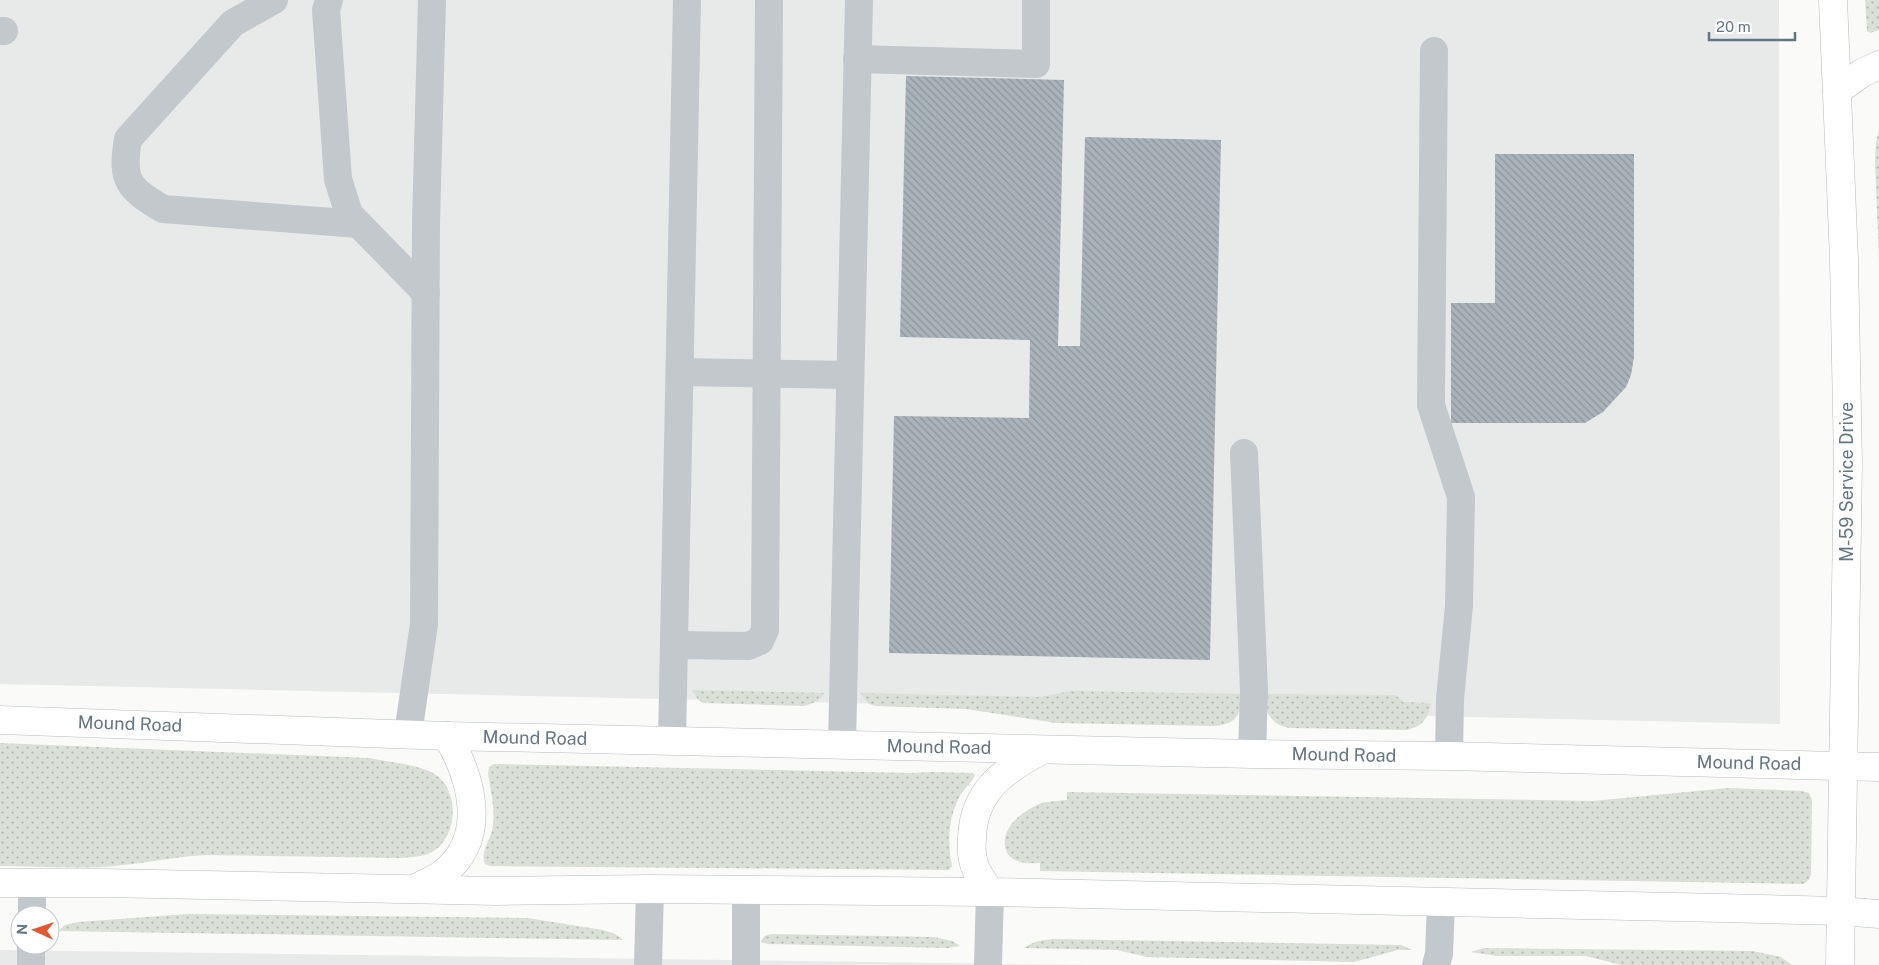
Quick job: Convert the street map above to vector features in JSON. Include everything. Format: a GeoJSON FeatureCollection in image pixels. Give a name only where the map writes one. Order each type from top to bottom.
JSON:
{"type":"FeatureCollection","features":[{"type":"Feature","properties":{"kind":"main road","name":"M-59 Service Drive"},"geometry":{"type":"LineString","coordinates":[[1833,0],[1844,259],[1848,453],[1840,965]]}},
{"type":"Feature","properties":{"kind":"main road"},"geometry":{"type":"LineString","coordinates":[[1837,92],[1862,73],[1879,65]]}},
{"type":"Feature","properties":{"kind":"main road","name":"Mound Road"},"geometry":{"type":"LineString","coordinates":[[0,720],[447,736],[1252,754],[1449,756],[1879,767]]}},
{"type":"Feature","properties":{"kind":"main road"},"geometry":{"type":"LineString","coordinates":[[414,889],[442,874],[459,857],[468,837],[472,816],[471,795],[459,755],[447,736]]}},
{"type":"Feature","properties":{"kind":"main road"},"geometry":{"type":"LineString","coordinates":[[990,892],[975,869],[971,846],[972,824],[979,803],[995,781],[1012,765],[1043,749]]}},
{"type":"Feature","properties":{"kind":"main road"},"geometry":{"type":"LineString","coordinates":[[0,883],[112,883],[497,891],[650,889],[990,892],[1840,911],[1879,914]]}},
{"type":"Feature","properties":{"kind":"lane"},"geometry":{"type":"LineString","coordinates":[[274,0],[233,23],[128,139],[125,158],[127,180],[139,194],[163,209],[359,224]]}},
{"type":"Feature","properties":{"kind":"lane"},"geometry":{"type":"LineString","coordinates":[[330,0],[326,10],[338,179],[349,214],[426,293]]}},
{"type":"Feature","properties":{"kind":"lane"},"geometry":{"type":"LineString","coordinates":[[408,734],[424,624],[426,223],[432,0]]}},
{"type":"Feature","properties":{"kind":"lane"},"geometry":{"type":"LineString","coordinates":[[672,741],[687,0]]}},
{"type":"Feature","properties":{"kind":"lane"},"geometry":{"type":"LineString","coordinates":[[675,645],[748,646],[760,641],[765,630],[769,0]]}},
{"type":"Feature","properties":{"kind":"lane"},"geometry":{"type":"LineString","coordinates":[[842,744],[859,0]]}},
{"type":"Feature","properties":{"kind":"lane"},"geometry":{"type":"LineString","coordinates":[[857,59],[1036,64],[1036,0]]}},
{"type":"Feature","properties":{"kind":"lane"},"geometry":{"type":"LineString","coordinates":[[1434,51],[1431,405],[1461,497],[1459,606],[1450,699],[1449,756]]}},
{"type":"Feature","properties":{"kind":"lane"},"geometry":{"type":"LineString","coordinates":[[680,372],[850,375]]}},
{"type":"Feature","properties":{"kind":"lane"},"geometry":{"type":"LineString","coordinates":[[1244,453],[1254,690],[1252,754]]}},
{"type":"Feature","properties":{"kind":"lane"},"geometry":{"type":"LineString","coordinates":[[32,884],[32,905]]}},
{"type":"Feature","properties":{"kind":"lane"},"geometry":{"type":"LineString","coordinates":[[648,965],[650,889]]}},
{"type":"Feature","properties":{"kind":"lane"},"geometry":{"type":"LineString","coordinates":[[746,890],[746,965]]}},
{"type":"Feature","properties":{"kind":"lane"},"geometry":{"type":"LineString","coordinates":[[988,965],[990,892]]}},
{"type":"Feature","properties":{"kind":"lane"},"geometry":{"type":"LineString","coordinates":[[1436,965],[1439,954],[1441,903]]}},
{"type":"Feature","properties":{"kind":"shaded area"},"geometry":{"type":"Polygon","coordinates":[[[0,0],[1779,0],[1780,724],[0,684],[0,0]]]}},
{"type":"Feature","properties":{"kind":"shaded area"},"geometry":{"type":"Polygon","coordinates":[[[1865,0],[1879,0],[1879,30],[1870,33],[1867,31],[1865,0]]]}},
{"type":"Feature","properties":{"kind":"shaded area"},"geometry":{"type":"Polygon","coordinates":[[[1879,130],[1879,261],[1875,160],[1879,130]]]}},
{"type":"Feature","properties":{"kind":"shaded area"},"geometry":{"type":"Polygon","coordinates":[[[692,690],[825,693],[821,698],[804,706],[705,703],[699,701],[692,690]]]}},
{"type":"Feature","properties":{"kind":"shaded area"},"geometry":{"type":"Polygon","coordinates":[[[1071,691],[1243,694],[1239,713],[1236,717],[1229,723],[1215,726],[1056,723],[966,709],[876,706],[869,704],[860,693],[1040,697],[1071,691]]]}},
{"type":"Feature","properties":{"kind":"shaded area"},"geometry":{"type":"Polygon","coordinates":[[[1263,694],[1396,695],[1403,702],[1431,703],[1424,721],[1407,730],[1290,728],[1278,724],[1270,717],[1265,706],[1263,694]]]}},
{"type":"Feature","properties":{"kind":"shaded area"},"geometry":{"type":"Polygon","coordinates":[[[0,743],[369,758],[418,767],[433,773],[442,780],[448,790],[453,812],[447,835],[441,845],[428,854],[413,857],[208,855],[134,864],[78,868],[0,866],[0,743]]]}},
{"type":"Feature","properties":{"kind":"shaded area"},"geometry":{"type":"Polygon","coordinates":[[[494,764],[932,772],[972,773],[975,775],[961,794],[953,811],[949,838],[952,866],[949,870],[490,866],[485,864],[484,856],[493,824],[493,802],[488,773],[489,767],[494,764]]]}},
{"type":"Feature","properties":{"kind":"shaded area"},"geometry":{"type":"Polygon","coordinates":[[[1728,788],[1802,791],[1809,793],[1812,800],[1811,874],[1809,880],[1803,884],[1040,871],[1040,863],[1023,863],[1012,858],[1006,850],[1005,842],[1006,835],[1013,822],[1025,812],[1039,804],[1067,800],[1067,792],[1593,801],[1728,788]]]}},
{"type":"Feature","properties":{"kind":"shaded area"},"geometry":{"type":"Polygon","coordinates":[[[188,914],[527,918],[603,930],[615,934],[623,940],[60,931],[65,925],[78,922],[188,914]]]}},
{"type":"Feature","properties":{"kind":"shaded area"},"geometry":{"type":"Polygon","coordinates":[[[772,934],[934,937],[952,941],[960,946],[948,948],[768,944],[761,942],[765,936],[772,934]]]}},
{"type":"Feature","properties":{"kind":"shaded area"},"geometry":{"type":"Polygon","coordinates":[[[1053,939],[1401,945],[1412,950],[1398,950],[1354,962],[1147,957],[1117,950],[1024,948],[1038,941],[1053,939]]]}},
{"type":"Feature","properties":{"kind":"shaded area"},"geometry":{"type":"Polygon","coordinates":[[[1484,948],[1753,951],[1781,957],[1792,965],[1622,965],[1586,956],[1497,956],[1471,952],[1484,948]]]}},
{"type":"Feature","properties":{"kind":"shaded area"},"geometry":{"type":"Polygon","coordinates":[[[0,950],[10,950],[10,955],[60,955],[60,951],[1090,965],[0,965],[0,950]]]}},
{"type":"Feature","properties":{"kind":"building"},"geometry":{"type":"Polygon","coordinates":[[[906,76],[1064,80],[1058,346],[1080,346],[1085,137],[1221,140],[1210,660],[889,653],[894,416],[1029,418],[1030,340],[900,337],[906,76]]]}},
{"type":"Feature","properties":{"kind":"building"},"geometry":{"type":"Polygon","coordinates":[[[1495,154],[1634,154],[1634,357],[1631,375],[1626,387],[1603,412],[1585,423],[1451,423],[1451,303],[1495,303],[1495,154]]]}}]}
